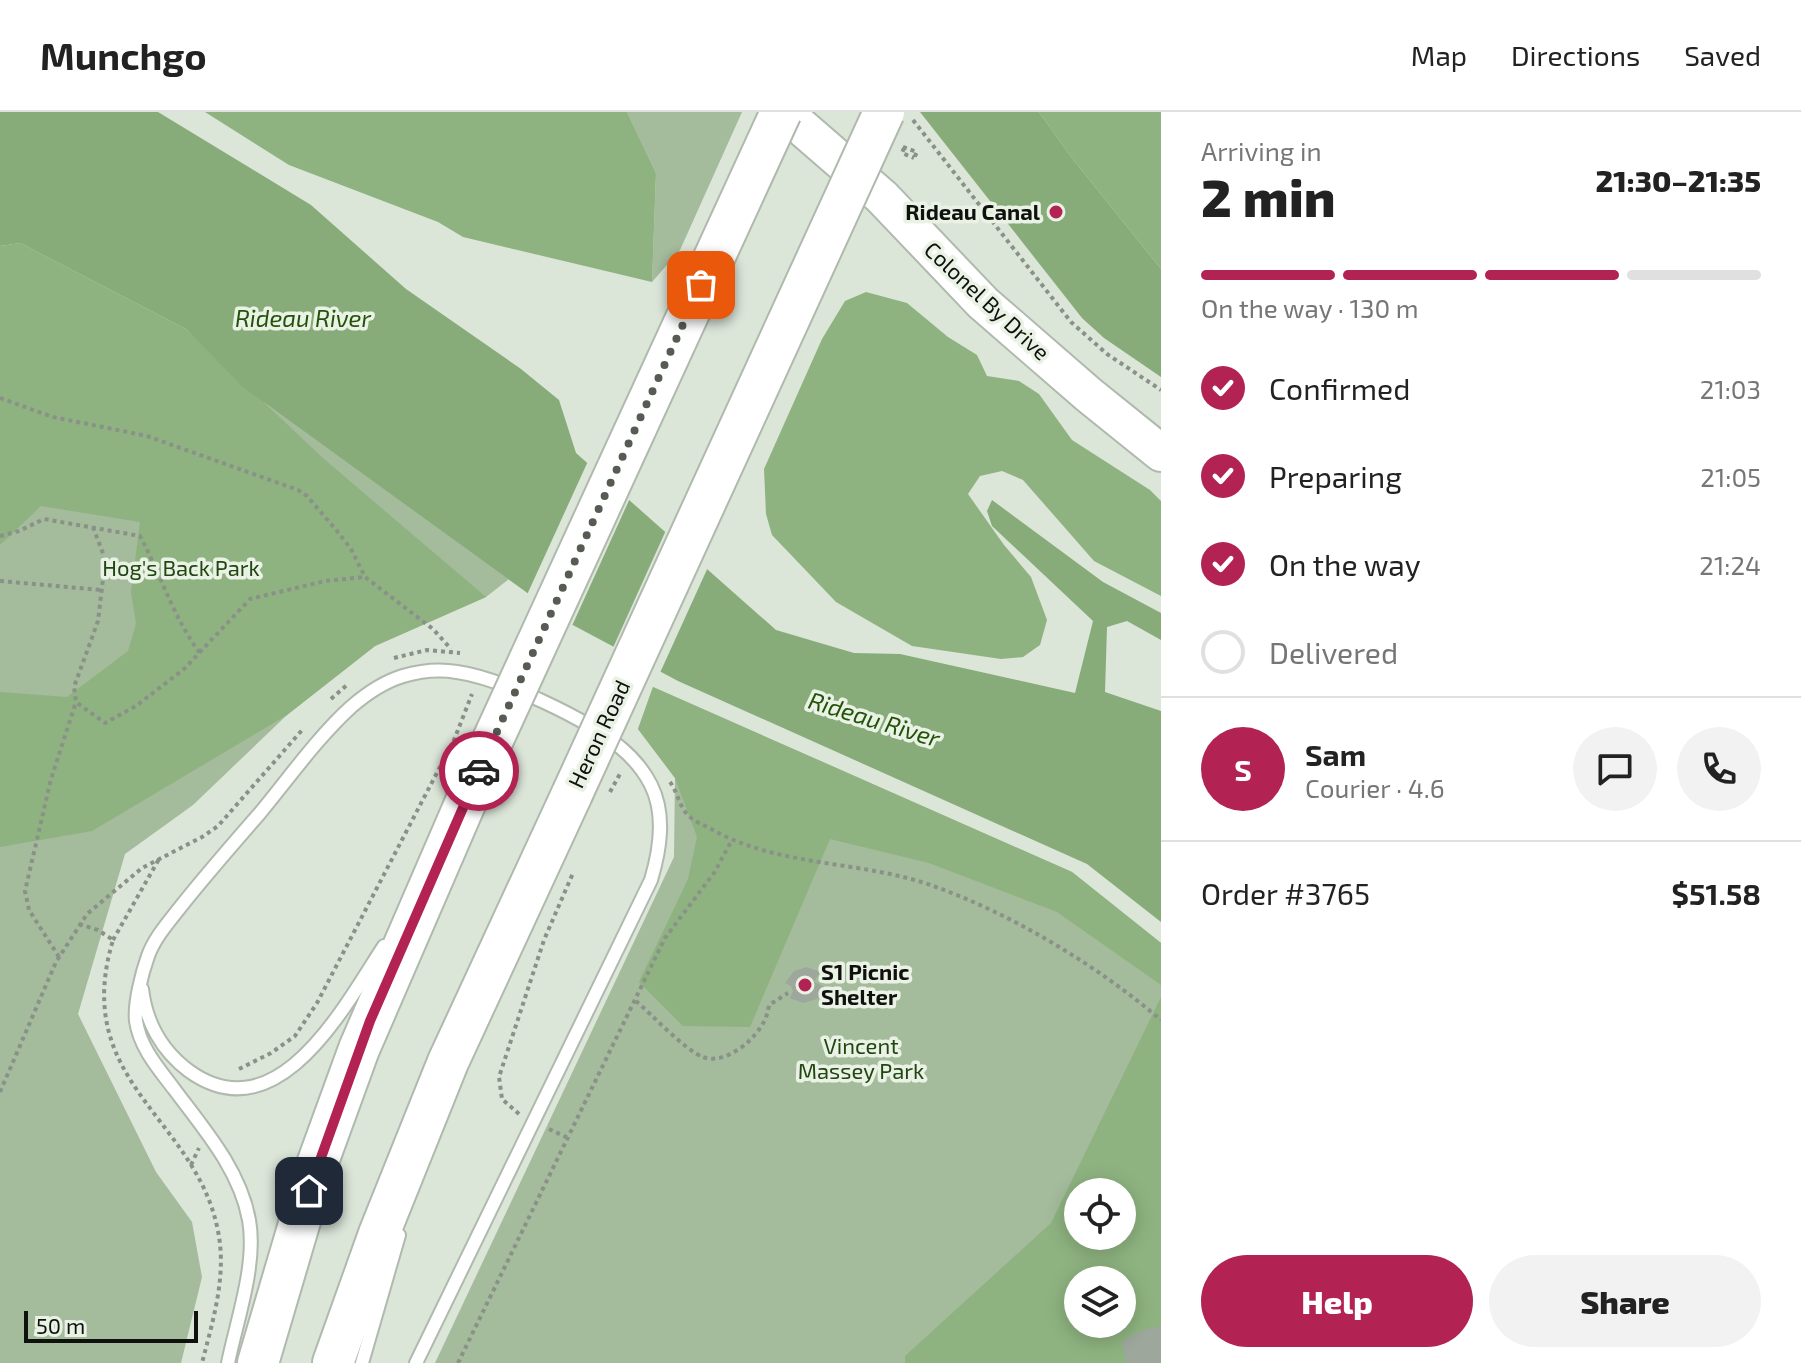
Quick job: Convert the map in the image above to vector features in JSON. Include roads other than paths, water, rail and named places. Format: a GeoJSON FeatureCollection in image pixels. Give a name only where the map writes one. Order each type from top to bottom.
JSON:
{"type":"FeatureCollection","features":[{"type":"Feature","properties":{"kind":"main road","name":"Colonel By Drive"},"geometry":{"type":"LineString","coordinates":[[782,112],[882,197],[983,303],[1161,453]]}},
{"type":"Feature","properties":{"kind":"main road"},"geometry":{"type":"LineString","coordinates":[[258,1363],[312,1182],[370,1021],[490,746],[782,112]]}},
{"type":"Feature","properties":{"kind":"main road","name":"Heron Road"},"geometry":{"type":"LineString","coordinates":[[333,1363],[379,1234],[448,1062],[588,799],[896,132]]}},
{"type":"Feature","properties":{"kind":"lane"},"geometry":{"type":"LineString","coordinates":[[228,1363],[251,1254],[247,1211],[238,1185],[207,1132],[144,1045],[136,1017],[136,1003],[149,951],[170,920],[350,708],[385,683],[402,676],[438,670],[479,677],[580,722],[606,737],[630,756],[642,771],[657,801],[661,819],[657,860],[642,901],[416,1363]]}},
{"type":"Feature","properties":{"kind":"lane"},"geometry":{"type":"LineString","coordinates":[[141,985],[149,1018],[166,1049],[193,1074],[229,1087],[264,1082],[293,1067],[318,1043],[437,868]]}},
{"type":"Feature","properties":{"kind":"lane"},"geometry":{"type":"LineString","coordinates":[[414,1181],[448,1062]]}},
{"type":"Feature","properties":{"kind":"lane"},"geometry":{"type":"LineString","coordinates":[[362,1363],[402,1225]]}},
{"type":"Feature","properties":{"kind":"water","name":"Rideau River"},"geometry":{"type":"Polygon","coordinates":[[[0,112],[158,112],[311,205],[406,289],[521,369],[559,400],[576,453],[776,630],[854,653],[900,654],[1075,693],[1093,621],[992,526],[987,511],[992,500],[1103,582],[1161,613],[1161,640],[1127,621],[1107,627],[1105,692],[1161,711],[1161,922],[1087,864],[678,681],[569,623],[244,388],[186,329],[20,243],[0,246],[0,112]]]}},
{"type":"Feature","properties":{"kind":"water","name":"Rideau Canal"},"geometry":{"type":"Polygon","coordinates":[[[920,112],[1039,112],[1161,269],[1161,377],[1104,338],[1082,318],[920,112]]]}},
{"type":"Feature","properties":{"kind":"place","name":"Rideau Canal"},"geometry":{"type":"Point","coordinates":[1056,212]}},
{"type":"Feature","properties":{"kind":"place","name":"S1 Picnic Shelter"},"geometry":{"type":"Point","coordinates":[805,985]}},
{"type":"Feature","properties":{"kind":"park label","name":"Hog's Back Park"},"geometry":{"type":"Point","coordinates":[181,568]}},
{"type":"Feature","properties":{"kind":"park label","name":"Vincent Massey Park"},"geometry":{"type":"Point","coordinates":[861,1058]}}]}
